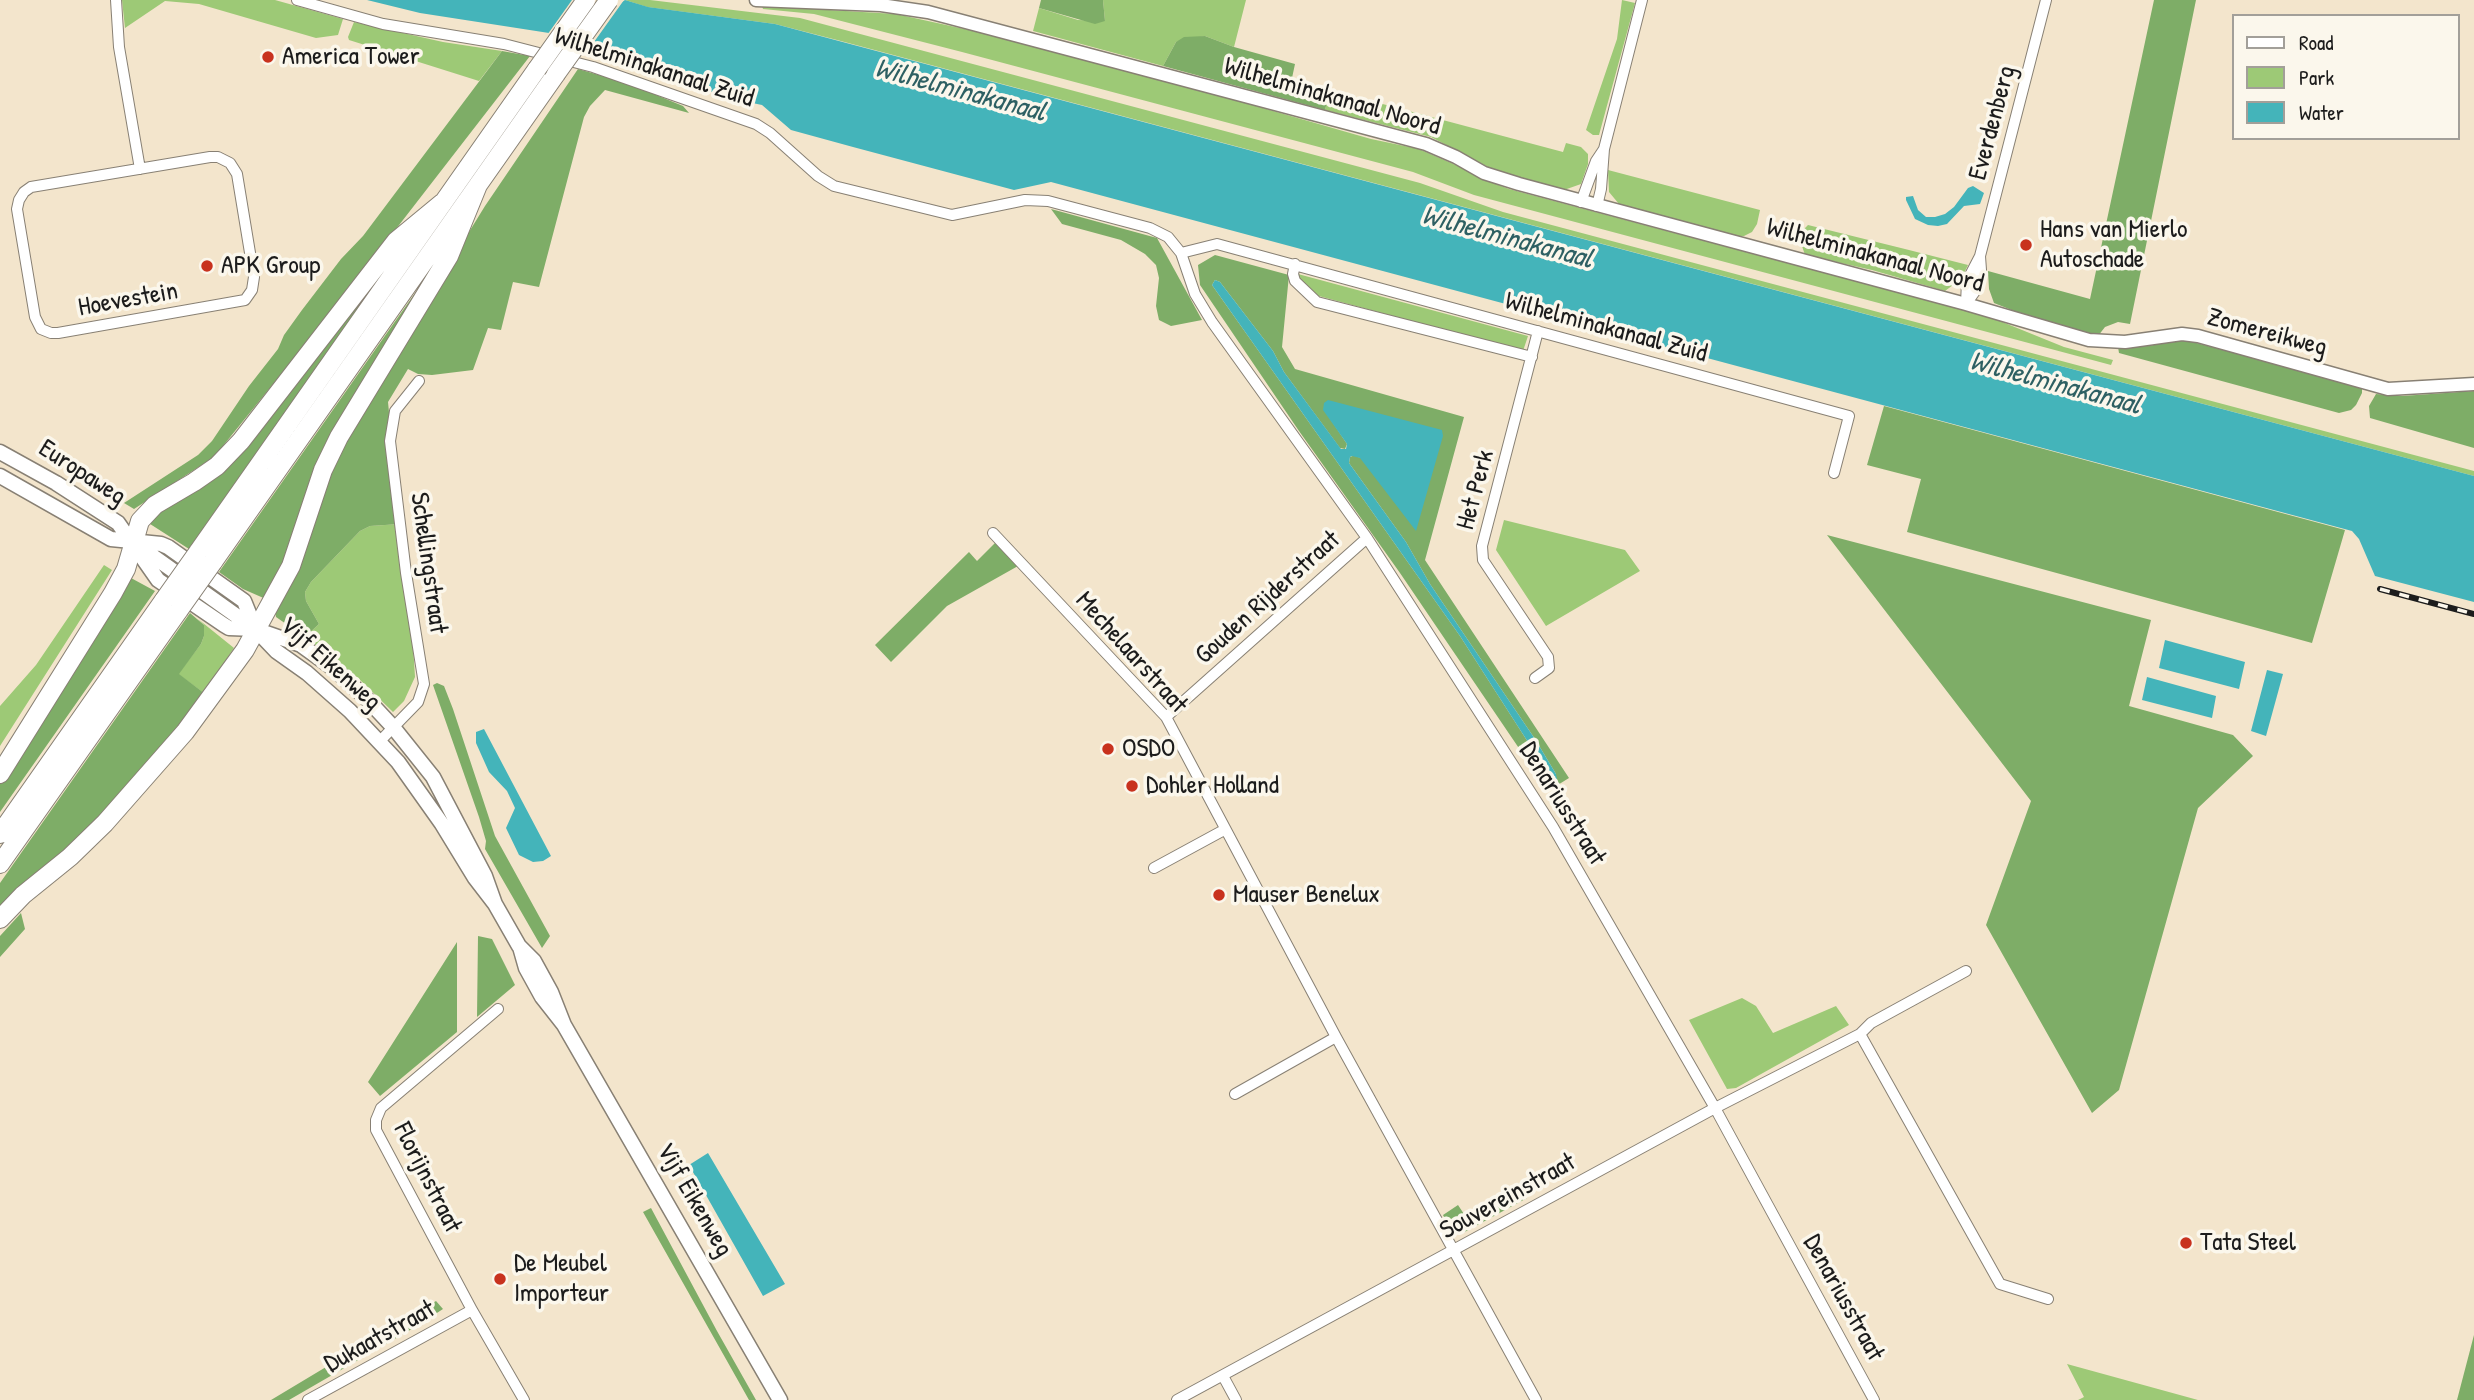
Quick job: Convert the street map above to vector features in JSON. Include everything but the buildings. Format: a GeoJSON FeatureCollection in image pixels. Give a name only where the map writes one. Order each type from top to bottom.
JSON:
{"type":"FeatureCollection","features":[{"type":"Feature","properties":{"kind":"highway"},"geometry":{"type":"LineString","coordinates":[[206,557],[442,203],[586,0]]}},
{"type":"Feature","properties":{"kind":"highway"},"geometry":{"type":"LineString","coordinates":[[0,834],[172,605],[478,186],[609,0]]}},
{"type":"Feature","properties":{"kind":"highway"},"geometry":{"type":"LineString","coordinates":[[0,919],[23,895],[98,831],[177,741],[240,657],[271,606],[291,566],[323,470],[339,437],[449,256],[478,186]]}},
{"type":"Feature","properties":{"kind":"highway"},"geometry":{"type":"LineString","coordinates":[[0,774],[113,593],[125,569],[140,521],[155,505],[217,466],[241,441],[396,241],[442,203]]}},
{"type":"Feature","properties":{"kind":"highway"},"geometry":{"type":"LineString","coordinates":[[0,864],[172,605]]}},
{"type":"Feature","properties":{"kind":"main road","name":"Europaweg"},"geometry":{"type":"LineString","coordinates":[[0,452],[56,483],[118,523],[133,542],[158,580],[229,628],[255,629],[244,601],[161,544],[133,542],[111,539],[0,475]]}},
{"type":"Feature","properties":{"kind":"main road","name":"Vijf Eikenweg"},"geometry":{"type":"LineString","coordinates":[[255,629],[301,645],[333,668],[393,727],[433,777],[485,876],[495,904]]}},
{"type":"Feature","properties":{"kind":"main road","name":"Vijf Eikenweg"},"geometry":{"type":"LineString","coordinates":[[255,629],[276,651],[330,693],[379,742],[416,785],[474,878],[495,904],[519,946],[534,961],[551,992],[564,1025],[780,1400]]}},
{"type":"Feature","properties":{"kind":"street"},"geometry":{"type":"LineString","coordinates":[[116,0],[119,47],[140,169]]}},
{"type":"Feature","properties":{"kind":"street","name":"Wilhelminakanaal Zuid"},"geometry":{"type":"LineString","coordinates":[[297,0],[383,24],[504,44],[593,67],[756,124],[834,186],[952,215],[1025,200],[1048,201],[1158,231],[1168,237],[1181,253],[1217,244],[1849,416],[1834,473]]}},
{"type":"Feature","properties":{"kind":"street","name":"Wilhelminakanaal Noord"},"geometry":{"type":"LineString","coordinates":[[756,0],[881,5],[928,12],[1426,144],[1483,173],[1581,202],[2008,316]]}},
{"type":"Feature","properties":{"kind":"street"},"geometry":{"type":"LineString","coordinates":[[1597,206],[1604,149],[1642,0]]}},
{"type":"Feature","properties":{"kind":"street","name":"Everdenberg"},"geometry":{"type":"LineString","coordinates":[[1966,304],[1967,281],[1980,256],[2046,0]]}},
{"type":"Feature","properties":{"kind":"street"},"geometry":{"type":"LineString","coordinates":[[1581,202],[1596,161],[1604,149]]}},
{"type":"Feature","properties":{"kind":"street","name":"Hoevestein"},"geometry":{"type":"LineString","coordinates":[[210,157],[218,157],[233,166],[237,174],[254,277],[252,290],[245,300],[240,302],[58,333],[41,328],[35,317],[17,209],[21,195],[31,187],[140,169],[210,157]]}},
{"type":"Feature","properties":{"kind":"street","name":"Denariusstraat"},"geometry":{"type":"LineString","coordinates":[[1181,253],[1195,294],[1212,322],[1367,538],[1553,827],[1715,1108],[1874,1400]]}},
{"type":"Feature","properties":{"kind":"street","name":"Wilhelminakanaal Zuid"},"geometry":{"type":"LineString","coordinates":[[1295,264],[1295,281],[1317,302],[1532,358]]}},
{"type":"Feature","properties":{"kind":"street","name":"Zomereikweg"},"geometry":{"type":"LineString","coordinates":[[2008,316],[2089,340],[2107,342],[2146,341],[2182,334],[2198,336],[2388,389],[2474,384]]}},
{"type":"Feature","properties":{"kind":"street","name":"Het Perk"},"geometry":{"type":"LineString","coordinates":[[1535,678],[1549,668],[1548,657],[1483,560],[1482,546],[1538,331]]}},
{"type":"Feature","properties":{"kind":"street","name":"Schellingstraat"},"geometry":{"type":"LineString","coordinates":[[379,742],[418,702],[424,684],[406,573],[390,441],[395,411],[419,381]]}},
{"type":"Feature","properties":{"kind":"street","name":"Mechelaarstraat"},"geometry":{"type":"LineString","coordinates":[[993,533],[1166,717],[1336,1037],[1536,1400]]}},
{"type":"Feature","properties":{"kind":"street","name":"Gouden Rijderstraat"},"geometry":{"type":"LineString","coordinates":[[1166,717],[1367,538]]}},
{"type":"Feature","properties":{"kind":"street"},"geometry":{"type":"LineString","coordinates":[[1154,869],[1224,830]]}},
{"type":"Feature","properties":{"kind":"street","name":"Souvereinstraat"},"geometry":{"type":"LineString","coordinates":[[1177,1400],[1715,1108],[1860,1034],[1871,1023],[1966,971]]}},
{"type":"Feature","properties":{"kind":"street","name":"Florijnstraat"},"geometry":{"type":"LineString","coordinates":[[498,1009],[381,1108],[376,1120],[376,1130],[472,1310],[524,1400]]}},
{"type":"Feature","properties":{"kind":"street"},"geometry":{"type":"LineString","coordinates":[[1860,1034],[2000,1284],[2048,1299]]}},
{"type":"Feature","properties":{"kind":"street"},"geometry":{"type":"LineString","coordinates":[[1236,1094],[1336,1037]]}},
{"type":"Feature","properties":{"kind":"street","name":"Dukaatstraat"},"geometry":{"type":"LineString","coordinates":[[308,1400],[472,1310]]}},
{"type":"Feature","properties":{"kind":"street"},"geometry":{"type":"LineString","coordinates":[[1223,1376],[1236,1400]]}},
{"type":"Feature","properties":{"kind":"green space"},"geometry":{"type":"Polygon","coordinates":[[[122,0],[275,0],[343,19],[338,35],[316,38],[199,4],[165,1],[125,28],[122,0]]]}},
{"type":"Feature","properties":{"kind":"green space"},"geometry":{"type":"Polygon","coordinates":[[[625,0],[650,0],[800,18],[1420,183],[1503,212],[2474,471],[2474,476],[775,24],[647,7],[625,0]]]}},
{"type":"Feature","properties":{"kind":"green space"},"geometry":{"type":"Polygon","coordinates":[[[1041,0],[1103,0],[1105,21],[1095,24],[1039,8],[1041,0]]]}},
{"type":"Feature","properties":{"kind":"green space"},"geometry":{"type":"Polygon","coordinates":[[[1103,0],[1246,0],[1234,47],[1205,36],[1176,42],[1163,66],[1033,31],[1039,8],[1078,20],[1105,21],[1103,0]]]}},
{"type":"Feature","properties":{"kind":"green space"},"geometry":{"type":"Polygon","coordinates":[[[1622,0],[1635,3],[1599,135],[1593,135],[1586,130],[1617,39],[1622,0]]]}},
{"type":"Feature","properties":{"kind":"green space"},"geometry":{"type":"Polygon","coordinates":[[[2154,0],[2196,0],[2130,324],[2118,322],[2105,327],[2098,336],[1994,303],[1989,289],[1988,271],[2090,299],[2154,0]]]}},
{"type":"Feature","properties":{"kind":"green space"},"geometry":{"type":"Polygon","coordinates":[[[762,6],[896,14],[969,30],[1193,88],[1371,139],[1419,149],[1509,189],[1990,317],[2064,347],[2113,360],[2111,365],[1474,195],[1413,172],[962,52],[814,14],[763,9],[762,6]]]}},
{"type":"Feature","properties":{"kind":"green space"},"geometry":{"type":"Polygon","coordinates":[[[354,22],[443,42],[502,51],[479,81],[349,40],[354,22]]]}},
{"type":"Feature","properties":{"kind":"green space"},"geometry":{"type":"Polygon","coordinates":[[[1205,36],[1295,64],[1292,78],[1330,90],[1325,110],[1163,66],[1176,42],[1184,37],[1205,36]]]}},
{"type":"Feature","properties":{"kind":"green space"},"geometry":{"type":"Polygon","coordinates":[[[502,51],[530,56],[341,300],[214,457],[134,509],[124,503],[198,455],[212,441],[278,349],[284,335],[302,310],[341,259],[363,236],[502,51]]]}},
{"type":"Feature","properties":{"kind":"green space"},"geometry":{"type":"Polygon","coordinates":[[[578,69],[627,83],[683,106],[689,113],[605,90],[590,106],[584,117],[539,287],[513,282],[501,330],[488,328],[473,370],[432,375],[418,374],[408,369],[388,402],[400,524],[370,526],[360,531],[311,582],[305,592],[306,601],[319,624],[305,637],[276,617],[275,611],[322,483],[485,206],[578,69]]]}},
{"type":"Feature","properties":{"kind":"green space"},"geometry":{"type":"Polygon","coordinates":[[[1330,90],[1563,152],[1566,143],[1581,147],[1588,154],[1588,164],[1581,184],[1564,190],[1519,178],[1490,168],[1431,137],[1325,110],[1330,90]]]}},
{"type":"Feature","properties":{"kind":"green space"},"geometry":{"type":"Polygon","coordinates":[[[1608,170],[1760,210],[1757,224],[1752,232],[1736,236],[1619,204],[1609,192],[1608,170]]]}},
{"type":"Feature","properties":{"kind":"green space"},"geometry":{"type":"Polygon","coordinates":[[[1051,209],[1157,238],[1202,320],[1171,326],[1159,320],[1156,306],[1159,278],[1156,265],[1145,254],[1121,240],[1062,224],[1051,209]]]}},
{"type":"Feature","properties":{"kind":"green space"},"geometry":{"type":"Polygon","coordinates":[[[1808,225],[1968,265],[1961,279],[1945,291],[1872,270],[1805,255],[1800,240],[1802,231],[1808,225]]]}},
{"type":"Feature","properties":{"kind":"green space"},"geometry":{"type":"Polygon","coordinates":[[[1215,255],[1289,275],[1282,347],[1295,369],[1464,417],[1425,560],[1569,778],[1548,791],[1200,285],[1198,265],[1215,255]],[[1215,280],[1212,285],[1460,636],[1551,778],[1556,779],[1556,774],[1535,739],[1430,584],[1406,542],[1349,463],[1350,457],[1355,455],[1360,458],[1323,408],[1347,444],[1345,449],[1340,448],[1284,372],[1273,351],[1220,282],[1215,280]]]}},
{"type":"Feature","properties":{"kind":"green space"},"geometry":{"type":"Polygon","coordinates":[[[434,266],[320,455],[293,538],[268,600],[243,589],[219,572],[434,266]]]}},
{"type":"Feature","properties":{"kind":"green space"},"geometry":{"type":"Polygon","coordinates":[[[1298,274],[1528,336],[1523,351],[1315,295],[1297,281],[1298,274]]]}},
{"type":"Feature","properties":{"kind":"green space"},"geometry":{"type":"Polygon","coordinates":[[[373,283],[376,285],[189,549],[147,522],[165,506],[216,477],[373,283]]]}},
{"type":"Feature","properties":{"kind":"green space"},"geometry":{"type":"Polygon","coordinates":[[[2171,341],[2189,341],[2339,381],[2362,389],[2362,393],[2351,410],[2339,413],[2119,353],[2118,347],[2149,346],[2171,341]]]}},
{"type":"Feature","properties":{"kind":"green space"},"geometry":{"type":"Polygon","coordinates":[[[2474,391],[2474,448],[2370,418],[2369,406],[2376,394],[2402,396],[2474,391]]]}},
{"type":"Feature","properties":{"kind":"green space"},"geometry":{"type":"Polygon","coordinates":[[[1884,406],[2345,530],[2312,643],[1907,532],[1921,479],[1867,465],[1884,406]]]}},
{"type":"Feature","properties":{"kind":"green space"},"geometry":{"type":"Polygon","coordinates":[[[1504,520],[1625,550],[1640,571],[1546,626],[1496,550],[1504,520]]]}},
{"type":"Feature","properties":{"kind":"green space"},"geometry":{"type":"Polygon","coordinates":[[[400,524],[415,677],[404,701],[393,712],[358,678],[305,637],[319,624],[306,601],[305,592],[311,582],[360,531],[370,526],[400,524]]]}},
{"type":"Feature","properties":{"kind":"green space"},"geometry":{"type":"Polygon","coordinates":[[[1827,535],[2151,620],[2129,706],[2233,735],[2253,756],[2198,808],[2119,1090],[2092,1113],[1986,925],[2031,801],[1827,535]]]}},
{"type":"Feature","properties":{"kind":"green space"},"geometry":{"type":"Polygon","coordinates":[[[996,542],[1018,566],[947,606],[891,662],[875,645],[969,552],[977,561],[996,542]]]}},
{"type":"Feature","properties":{"kind":"green space"},"geometry":{"type":"Polygon","coordinates":[[[104,565],[112,570],[0,746],[0,706],[36,665],[104,565]]]}},
{"type":"Feature","properties":{"kind":"green space"},"geometry":{"type":"Polygon","coordinates":[[[131,578],[155,591],[0,812],[0,784],[131,578]]]}},
{"type":"Feature","properties":{"kind":"green space"},"geometry":{"type":"Polygon","coordinates":[[[190,613],[204,625],[204,636],[179,674],[204,693],[172,736],[106,812],[0,913],[0,883],[190,613]]]}},
{"type":"Feature","properties":{"kind":"green space"},"geometry":{"type":"Polygon","coordinates":[[[198,619],[234,648],[204,693],[178,674],[204,636],[204,625],[198,619]]]}},
{"type":"Feature","properties":{"kind":"green space"},"geometry":{"type":"Polygon","coordinates":[[[437,683],[444,686],[453,709],[495,836],[550,936],[542,948],[485,849],[486,841],[479,817],[433,685],[437,683]]]}},
{"type":"Feature","properties":{"kind":"green space"},"geometry":{"type":"Polygon","coordinates":[[[21,913],[25,929],[0,957],[0,936],[21,913]]]}},
{"type":"Feature","properties":{"kind":"green space"},"geometry":{"type":"Polygon","coordinates":[[[478,936],[492,939],[515,985],[477,1017],[478,936]]]}},
{"type":"Feature","properties":{"kind":"green space"},"geometry":{"type":"Polygon","coordinates":[[[457,942],[457,1032],[380,1096],[368,1082],[457,942]]]}},
{"type":"Feature","properties":{"kind":"green space"},"geometry":{"type":"Polygon","coordinates":[[[1742,998],[1756,1006],[1773,1033],[1836,1006],[1849,1025],[1736,1088],[1727,1089],[1689,1020],[1742,998]]]}},
{"type":"Feature","properties":{"kind":"green space"},"geometry":{"type":"Polygon","coordinates":[[[1519,1183],[1527,1198],[1461,1234],[1450,1228],[1443,1215],[1458,1205],[1464,1214],[1519,1183]]]}},
{"type":"Feature","properties":{"kind":"green space"},"geometry":{"type":"Polygon","coordinates":[[[651,1208],[756,1400],[749,1400],[643,1212],[651,1208]]]}},
{"type":"Feature","properties":{"kind":"green space"},"geometry":{"type":"Polygon","coordinates":[[[436,1301],[443,1309],[417,1326],[289,1400],[271,1400],[436,1301]]]}},
{"type":"Feature","properties":{"kind":"green space"},"geometry":{"type":"Polygon","coordinates":[[[2474,1335],[2474,1400],[2457,1400],[2474,1335]]]}},
{"type":"Feature","properties":{"kind":"green space"},"geometry":{"type":"Polygon","coordinates":[[[2067,1364],[2198,1400],[2078,1400],[2084,1397],[2067,1364]]]}},
{"type":"Feature","properties":{"kind":"water","name":"Wilhelminakanaal"},"geometry":{"type":"Polygon","coordinates":[[[367,0],[625,0],[648,7],[775,24],[2474,476],[2474,602],[2375,576],[2359,539],[2352,531],[1051,182],[1014,190],[853,147],[791,130],[762,105],[728,98],[591,46],[549,33],[420,13],[367,0]]]}},
{"type":"Feature","properties":{"kind":"water"},"geometry":{"type":"Polygon","coordinates":[[[1973,186],[1984,193],[1980,204],[1964,206],[1947,224],[1938,226],[1915,219],[1906,200],[1906,197],[1913,196],[1918,210],[1926,217],[1935,217],[1954,207],[1968,188],[1973,186]]]}},
{"type":"Feature","properties":{"kind":"water"},"geometry":{"type":"Polygon","coordinates":[[[1215,280],[1220,282],[1273,351],[1284,372],[1341,449],[1346,449],[1347,444],[1323,410],[1324,403],[1328,400],[1442,430],[1443,436],[1416,531],[1360,458],[1352,456],[1349,463],[1406,542],[1430,584],[1535,739],[1557,779],[1551,778],[1460,636],[1212,285],[1215,280]]]}},
{"type":"Feature","properties":{"kind":"water"},"geometry":{"type":"Polygon","coordinates":[[[2165,640],[2245,662],[2239,689],[2159,668],[2165,640]]]}},
{"type":"Feature","properties":{"kind":"water"},"geometry":{"type":"Polygon","coordinates":[[[2267,670],[2283,674],[2266,736],[2251,731],[2267,670]]]}},
{"type":"Feature","properties":{"kind":"water"},"geometry":{"type":"Polygon","coordinates":[[[2147,677],[2216,696],[2212,718],[2142,700],[2147,677]]]}},
{"type":"Feature","properties":{"kind":"water"},"geometry":{"type":"Polygon","coordinates":[[[484,729],[551,856],[543,861],[533,862],[519,855],[506,828],[515,808],[507,791],[489,772],[476,743],[476,732],[484,729]]]}},
{"type":"Feature","properties":{"kind":"water"},"geometry":{"type":"Polygon","coordinates":[[[708,1153],[785,1284],[763,1296],[689,1165],[708,1153]]]}},
{"type":"Feature","properties":{"kind":"pier"},"geometry":{"type":"Polygon","coordinates":[[[572,0],[624,0],[589,49],[545,38],[572,0]]]}},
{"type":"Feature","properties":{"kind":"railway"},"geometry":{"type":"LineString","coordinates":[[2380,589],[2474,614]]}},
{"type":"Feature","properties":{"kind":"place","name":"America Tower"},"geometry":{"type":"Point","coordinates":[268,57]}},
{"type":"Feature","properties":{"kind":"place","name":"Hans van Mierlo Autoschade"},"geometry":{"type":"Point","coordinates":[2026,245]}},
{"type":"Feature","properties":{"kind":"place","name":"APK Group"},"geometry":{"type":"Point","coordinates":[207,266]}},
{"type":"Feature","properties":{"kind":"place","name":"OSDO"},"geometry":{"type":"Point","coordinates":[1108,749]}},
{"type":"Feature","properties":{"kind":"place","name":"Dohler Holland"},"geometry":{"type":"Point","coordinates":[1132,786]}},
{"type":"Feature","properties":{"kind":"place","name":"Mauser Benelux"},"geometry":{"type":"Point","coordinates":[1219,895]}},
{"type":"Feature","properties":{"kind":"place","name":"Tata Steel"},"geometry":{"type":"Point","coordinates":[2186,1243]}},
{"type":"Feature","properties":{"kind":"place","name":"De Meubel Importeur"},"geometry":{"type":"Point","coordinates":[500,1279]}}]}
